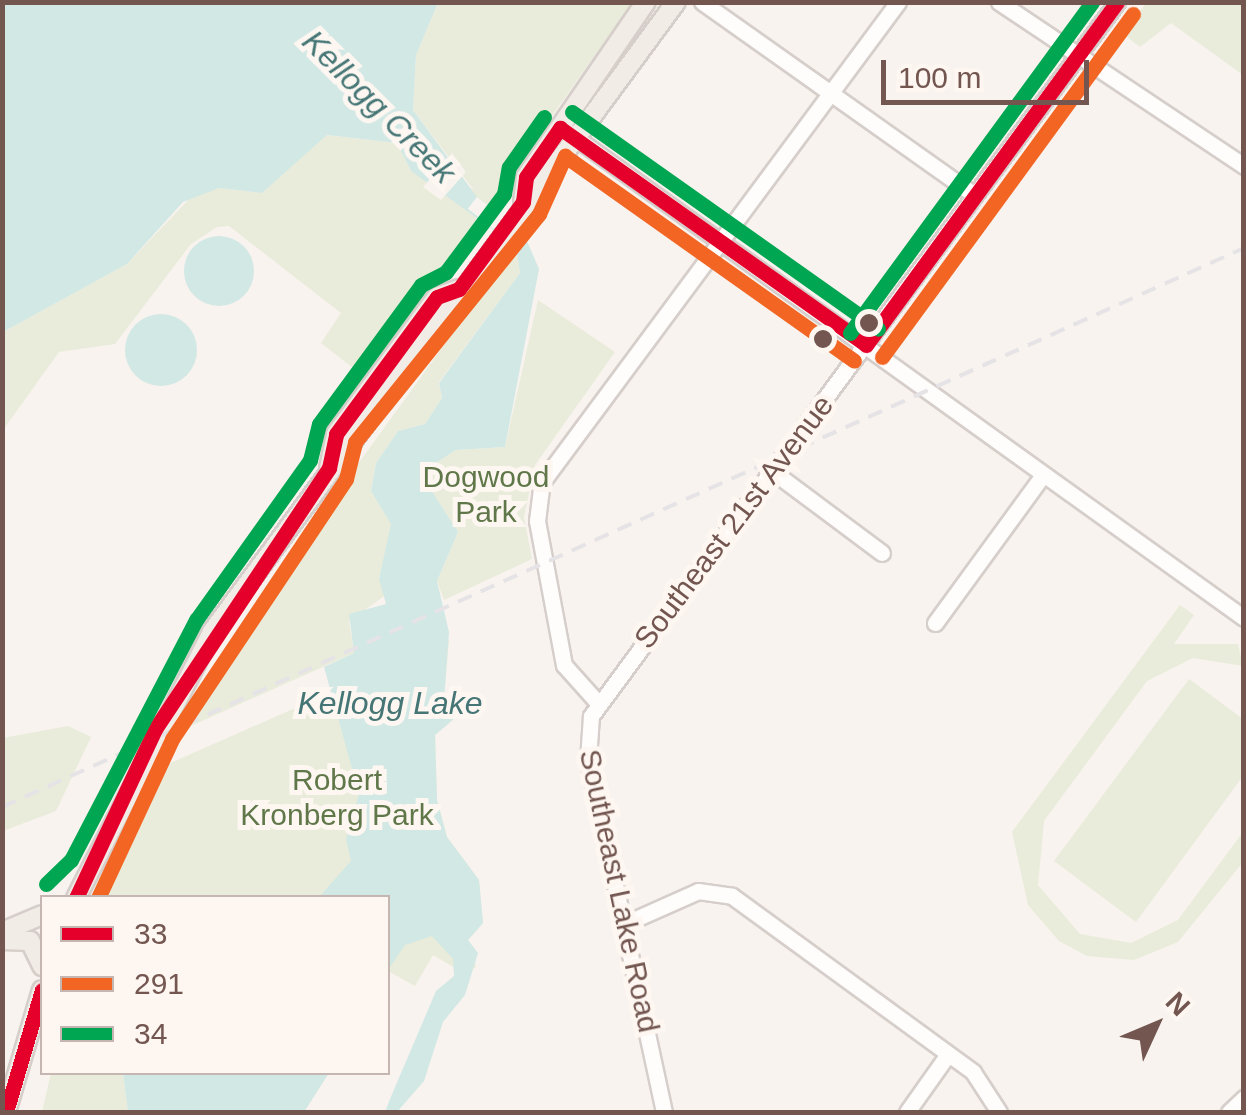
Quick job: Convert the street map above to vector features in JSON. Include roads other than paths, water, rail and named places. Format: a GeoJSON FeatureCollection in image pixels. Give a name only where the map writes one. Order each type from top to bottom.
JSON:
{"type":"FeatureCollection","features":[{"type":"Feature","properties":{"kind":"main road"},"geometry":{"type":"LineString","coordinates":[[523,202],[526,177],[646,2]]}},
{"type":"Feature","properties":{"kind":"main road"},"geometry":{"type":"LineString","coordinates":[[328,468],[336,434],[426,313],[458,289],[523,202],[542,192],[676,2]]}},
{"type":"Feature","properties":{"kind":"main road"},"geometry":{"type":"LineString","coordinates":[[77,895],[181,683],[328,468],[454,315],[458,289]]}},
{"type":"Feature","properties":{"kind":"main road"},"geometry":{"type":"LineString","coordinates":[[412,370],[412,354],[430,330],[426,313]]}},
{"type":"Feature","properties":{"kind":"main road"},"geometry":{"type":"LineString","coordinates":[[63,895],[87,872]]}},
{"type":"Feature","properties":{"kind":"main road"},"geometry":{"type":"LineString","coordinates":[[2,932],[40,916]]}},
{"type":"Feature","properties":{"kind":"main road"},"geometry":{"type":"LineString","coordinates":[[2,940],[30,941],[40,962]]}},
{"type":"Feature","properties":{"kind":"main road"},"geometry":{"type":"LineString","coordinates":[[6,1112],[40,997]]}},
{"type":"Feature","properties":{"kind":"street"},"geometry":{"type":"LineString","coordinates":[[702,2],[975,195]]}},
{"type":"Feature","properties":{"kind":"street"},"geometry":{"type":"LineString","coordinates":[[720,239],[898,2]]}},
{"type":"Feature","properties":{"kind":"street"},"geometry":{"type":"LineString","coordinates":[[1000,2],[1244,166]]}},
{"type":"Feature","properties":{"kind":"street","name":"Southeast 21st Avenue"},"geometry":{"type":"LineString","coordinates":[[598,703],[1117,2]]}},
{"type":"Feature","properties":{"kind":"street"},"geometry":{"type":"LineString","coordinates":[[560,128],[581,138],[1244,618]]}},
{"type":"Feature","properties":{"kind":"street","name":"Southeast Lake Road"},"geometry":{"type":"LineString","coordinates":[[664,1112],[586,747],[598,703],[564,665],[536,508],[542,482],[720,239]]}},
{"type":"Feature","properties":{"kind":"street"},"geometry":{"type":"LineString","coordinates":[[772,472],[882,553]]}},
{"type":"Feature","properties":{"kind":"street"},"geometry":{"type":"LineString","coordinates":[[935,623],[1044,474]]}},
{"type":"Feature","properties":{"kind":"street"},"geometry":{"type":"LineString","coordinates":[[624,924],[716,888],[948,1054],[982,1081],[999,1112]]}},
{"type":"Feature","properties":{"kind":"street"},"geometry":{"type":"LineString","coordinates":[[907,1112],[948,1054]]}},
{"type":"Feature","properties":{"kind":"street"},"geometry":{"type":"LineString","coordinates":[[1229,1112],[1244,1098]]}},
{"type":"Feature","properties":{"kind":"water"},"geometry":{"type":"Polygon","coordinates":[[[3,3],[438,3],[416,55],[413,110],[477,197],[524,234],[539,269],[505,447],[456,450],[431,466],[426,482],[458,532],[437,581],[449,632],[444,699],[455,718],[435,735],[437,800],[447,837],[479,880],[483,923],[468,940],[478,953],[465,995],[443,1022],[424,1081],[397,1112],[385,1112],[436,991],[454,976],[453,959],[432,936],[405,945],[390,967],[390,895],[321,895],[351,861],[346,839],[359,794],[324,667],[354,653],[349,614],[386,604],[379,579],[391,524],[371,491],[376,463],[398,431],[425,424],[442,398],[439,383],[520,273],[516,246],[411,171],[397,143],[327,135],[262,193],[219,188],[183,202],[127,264],[3,332],[3,3]]]}},
{"type":"Feature","properties":{"kind":"water"},"geometry":{"type":"Polygon","coordinates":[[[219,236],[244,246],[254,271],[244,296],[219,306],[194,296],[184,271],[194,246],[219,236]]]}},
{"type":"Feature","properties":{"kind":"water"},"geometry":{"type":"Polygon","coordinates":[[[161,314],[186,325],[197,350],[186,375],[161,386],[136,375],[125,350],[136,325],[161,314]]]}},
{"type":"Feature","properties":{"kind":"water"},"geometry":{"type":"Polygon","coordinates":[[[123,1075],[328,1075],[304,1112],[128,1112],[123,1075]]]}},
{"type":"Feature","properties":{"kind":"railway"},"geometry":{"type":"LineString","coordinates":[[2,807],[1244,248]]}},
{"type":"Feature","properties":{"kind":"water label","name":"Kellogg Creek"},"geometry":{"type":"Point","coordinates":[379,107]}},
{"type":"Feature","properties":{"kind":"water label","name":"Kellogg Lake"},"geometry":{"type":"Point","coordinates":[390,703]}},
{"type":"Feature","properties":{"kind":"park label","name":"Dogwood Park"},"geometry":{"type":"Point","coordinates":[486,494]}},
{"type":"Feature","properties":{"kind":"park label","name":"Robert Kronberg Park"},"geometry":{"type":"Point","coordinates":[337,797]}}]}
